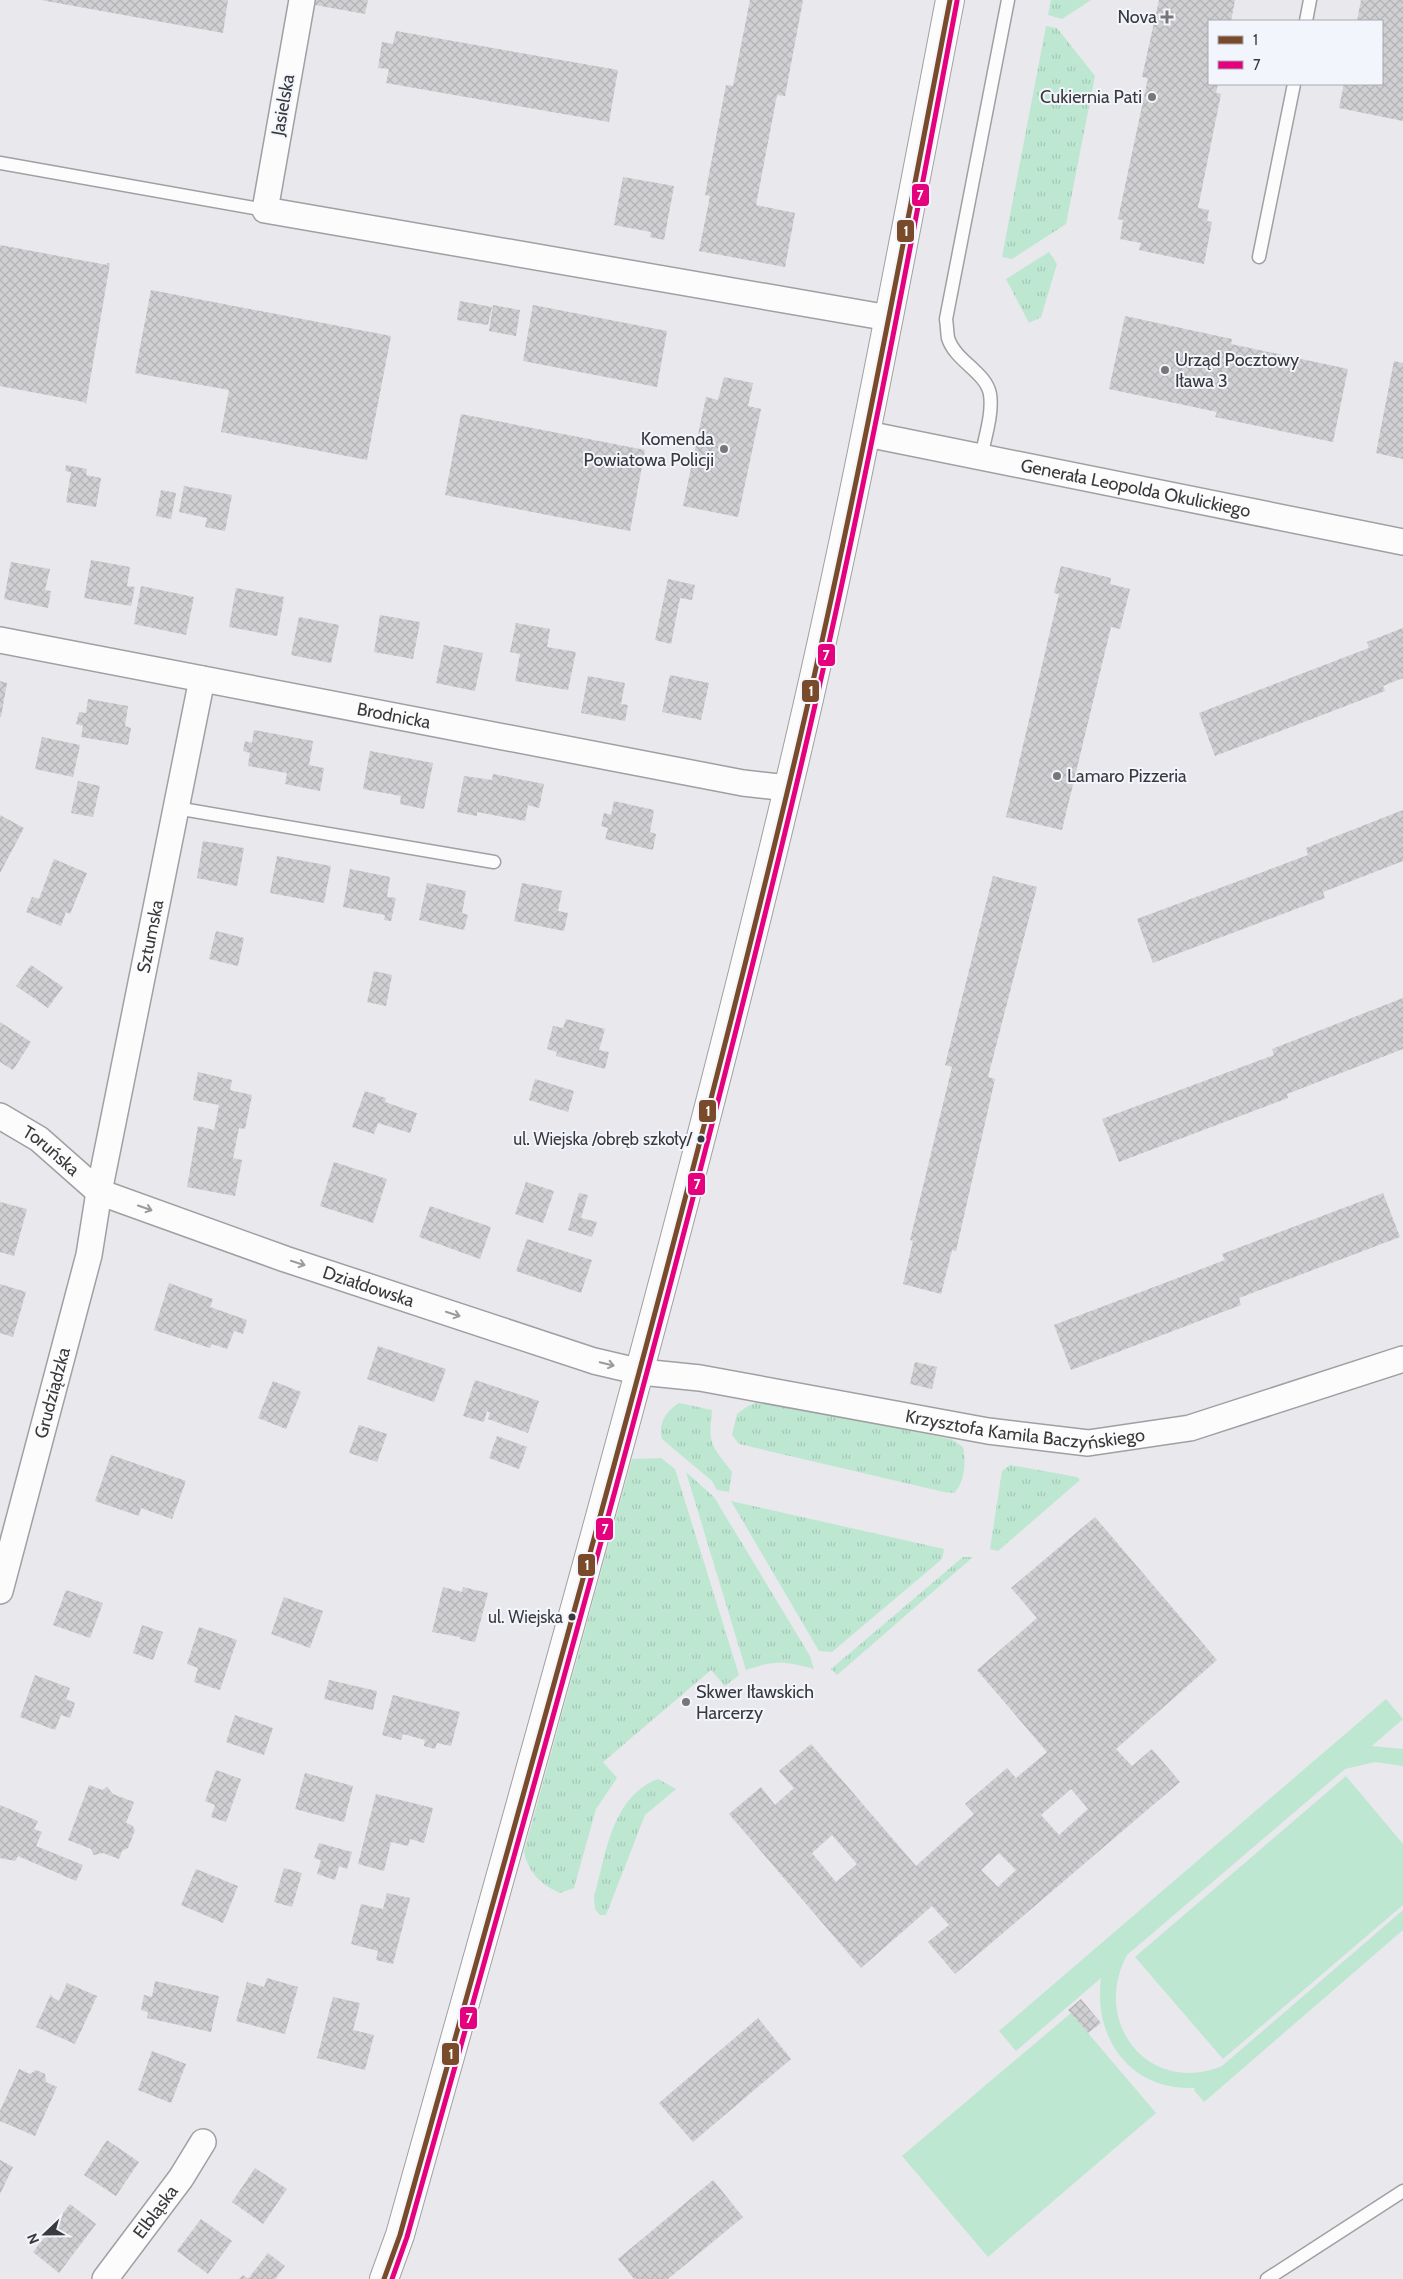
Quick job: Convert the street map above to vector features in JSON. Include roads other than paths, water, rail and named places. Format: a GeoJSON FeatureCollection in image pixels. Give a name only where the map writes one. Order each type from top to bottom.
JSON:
{"type":"FeatureCollection","features":[{"type":"Feature","properties":{"kind":"street","name":"Jasielska"},"geometry":{"type":"LineString","coordinates":[[265,210],[302,0]]}},
{"type":"Feature","properties":{"kind":"street"},"geometry":{"type":"LineString","coordinates":[[384,2279],[400,2235],[641,1372],[702,1139],[788,788],[866,434],[950,0]]}},
{"type":"Feature","properties":{"kind":"street"},"geometry":{"type":"LineString","coordinates":[[265,210],[889,318]]}},
{"type":"Feature","properties":{"kind":"street","name":"Generała Leopolda Okulickiego"},"geometry":{"type":"LineString","coordinates":[[866,434],[1403,542]]}},
{"type":"Feature","properties":{"kind":"street","name":"Brodnicka"},"geometry":{"type":"LineString","coordinates":[[0,640],[743,783],[788,788]]}},
{"type":"Feature","properties":{"kind":"street","name":"Sztumska"},"geometry":{"type":"LineString","coordinates":[[99,1192],[202,679]]}},
{"type":"Feature","properties":{"kind":"street","name":"Toruńska"},"geometry":{"type":"LineString","coordinates":[[0,1116],[39,1139],[99,1192]]}},
{"type":"Feature","properties":{"kind":"street","name":"Działdowska"},"geometry":{"type":"LineString","coordinates":[[99,1192],[285,1259],[594,1361],[641,1372]]}},
{"type":"Feature","properties":{"kind":"street","name":"Grudziądzka"},"geometry":{"type":"LineString","coordinates":[[0,1591],[89,1255],[99,1192]]}},
{"type":"Feature","properties":{"kind":"street","name":"Krzysztofa Kamila Baczyńskiego"},"geometry":{"type":"LineString","coordinates":[[641,1372],[700,1378],[988,1431],[1088,1443],[1190,1428],[1403,1359]]}},
{"type":"Feature","properties":{"kind":"street","name":"Elbląska"},"geometry":{"type":"LineString","coordinates":[[105,2279],[181,2178],[204,2142]]}},
{"type":"Feature","properties":{"kind":"lane"},"geometry":{"type":"LineString","coordinates":[[981,457],[990,411],[990,393],[978,375],[961,359],[948,340],[946,319],[1008,0]]}},
{"type":"Feature","properties":{"kind":"lane"},"geometry":{"type":"LineString","coordinates":[[1306,20],[1310,0]]}},
{"type":"Feature","properties":{"kind":"lane"},"geometry":{"type":"LineString","coordinates":[[1259,257],[1294,85]]}},
{"type":"Feature","properties":{"kind":"lane"},"geometry":{"type":"LineString","coordinates":[[0,164],[265,210]]}},
{"type":"Feature","properties":{"kind":"lane"},"geometry":{"type":"LineString","coordinates":[[176,808],[494,862]]}},
{"type":"Feature","properties":{"kind":"lane"},"geometry":{"type":"LineString","coordinates":[[1267,2279],[1403,2191]]}},
{"type":"Feature","properties":{"kind":"place","name":"Nova"},"geometry":{"type":"Point","coordinates":[1167,17]}},
{"type":"Feature","properties":{"kind":"place","name":"Cukiernia Pati"},"geometry":{"type":"Point","coordinates":[1152,97]}},
{"type":"Feature","properties":{"kind":"place","name":"Urząd Pocztowy Iława 3"},"geometry":{"type":"Point","coordinates":[1165,370]}},
{"type":"Feature","properties":{"kind":"place","name":"Komenda Powiatowa Policji"},"geometry":{"type":"Point","coordinates":[724,449]}},
{"type":"Feature","properties":{"kind":"place","name":"Lamaro Pizzeria"},"geometry":{"type":"Point","coordinates":[1057,776]}},
{"type":"Feature","properties":{"kind":"place","name":"ul. Wiejska /obręb szkoły/"},"geometry":{"type":"Point","coordinates":[701,1139]}},
{"type":"Feature","properties":{"kind":"place","name":"ul. Wiejska"},"geometry":{"type":"Point","coordinates":[572,1617]}},
{"type":"Feature","properties":{"kind":"place","name":"Skwer Iławskich Harcerzy"},"geometry":{"type":"Point","coordinates":[686,1702]}}]}
